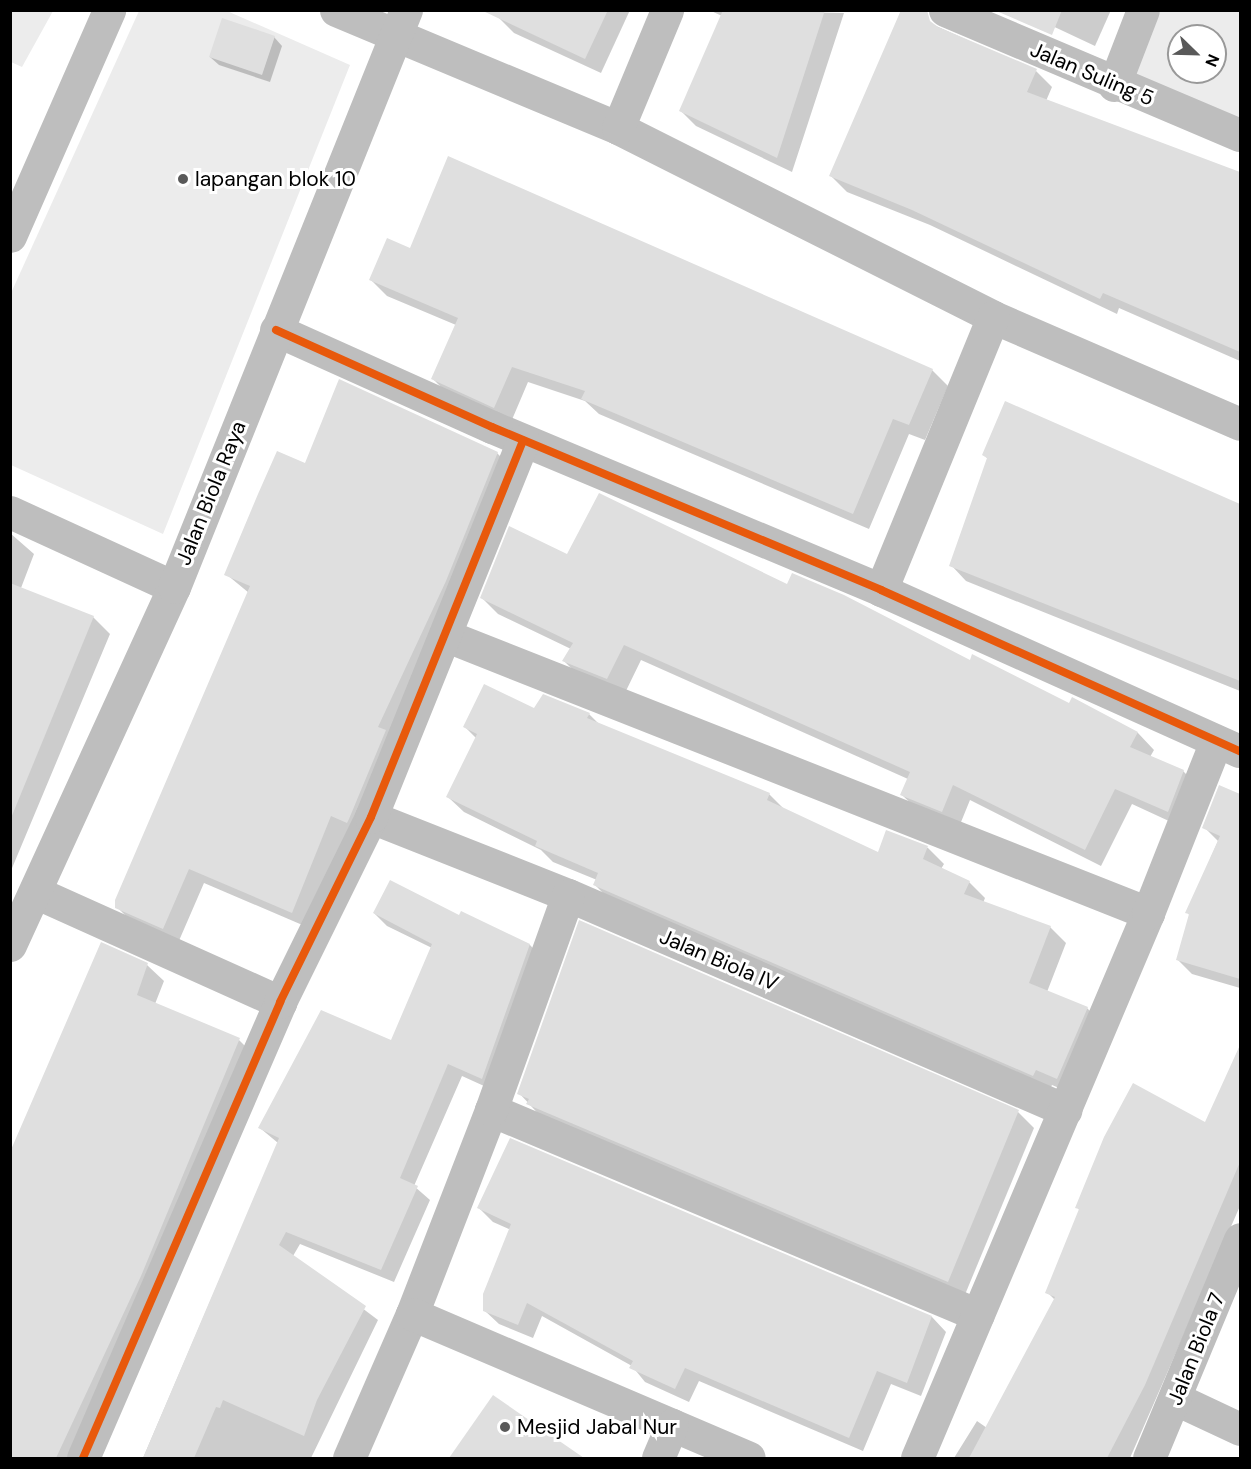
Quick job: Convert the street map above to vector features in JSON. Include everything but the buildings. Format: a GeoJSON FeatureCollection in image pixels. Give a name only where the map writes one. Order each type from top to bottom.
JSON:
{"type":"FeatureCollection","features":[{"type":"Feature","properties":{"kind":"street"},"geometry":{"type":"LineString","coordinates":[[11,235],[110,10]]}},
{"type":"Feature","properties":{"kind":"street"},"geometry":{"type":"LineString","coordinates":[[336,10],[401,23],[618,128],[993,317],[1240,424]]}},
{"type":"Feature","properties":{"kind":"street"},"geometry":{"type":"LineString","coordinates":[[618,128],[667,10]]}},
{"type":"Feature","properties":{"kind":"street","name":"Jalan Suling 5"},"geometry":{"type":"LineString","coordinates":[[945,10],[1114,85],[1240,135]]}},
{"type":"Feature","properties":{"kind":"street"},"geometry":{"type":"LineString","coordinates":[[1114,85],[1143,10]]}},
{"type":"Feature","properties":{"kind":"street","name":"Jalan Biola Raya"},"geometry":{"type":"LineString","coordinates":[[10,945],[174,587],[401,23]]}},
{"type":"Feature","properties":{"kind":"street"},"geometry":{"type":"LineString","coordinates":[[881,590],[993,317]]}},
{"type":"Feature","properties":{"kind":"street"},"geometry":{"type":"LineString","coordinates":[[276,330],[523,440],[881,590],[1228,746],[1148,913],[917,1458]]}},
{"type":"Feature","properties":{"kind":"street"},"geometry":{"type":"LineString","coordinates":[[83,1458],[280,1002],[371,817],[447,636],[523,440]]}},
{"type":"Feature","properties":{"kind":"street"},"geometry":{"type":"LineString","coordinates":[[10,512],[174,587]]}},
{"type":"Feature","properties":{"kind":"street"},"geometry":{"type":"LineString","coordinates":[[447,636],[1148,913]]}},
{"type":"Feature","properties":{"kind":"street","name":"Jalan Biola IV"},"geometry":{"type":"LineString","coordinates":[[371,817],[568,895],[1065,1110]]}},
{"type":"Feature","properties":{"kind":"street"},"geometry":{"type":"LineString","coordinates":[[35,892],[280,1002]]}},
{"type":"Feature","properties":{"kind":"street"},"geometry":{"type":"LineString","coordinates":[[350,1458],[412,1314],[491,1110],[568,895]]}},
{"type":"Feature","properties":{"kind":"street"},"geometry":{"type":"LineString","coordinates":[[491,1110],[978,1315]]}},
{"type":"Feature","properties":{"kind":"street","name":"Jalan Biola 7"},"geometry":{"type":"LineString","coordinates":[[1149,1458],[1176,1399],[1240,1239]]}},
{"type":"Feature","properties":{"kind":"street"},"geometry":{"type":"LineString","coordinates":[[412,1314],[749,1458]]}},
{"type":"Feature","properties":{"kind":"street"},"geometry":{"type":"LineString","coordinates":[[1176,1399],[1240,1428]]}},
{"type":"Feature","properties":{"kind":"street"},"geometry":{"type":"LineString","coordinates":[[658,1458],[672,1425]]}},
{"type":"Feature","properties":{"kind":"shaded area"},"geometry":{"type":"Polygon","coordinates":[[[11,10],[53,11],[22,67],[11,62],[11,10]]]}},
{"type":"Feature","properties":{"kind":"shaded area","name":"lapangan blok 10"},"geometry":{"type":"Polygon","coordinates":[[[139,11],[227,11],[350,65],[163,534],[11,465],[11,293],[139,11]]]}},
{"type":"Feature","properties":{"kind":"shaded area"},"geometry":{"type":"Polygon","coordinates":[[[1159,11],[1240,11],[1240,122],[1132,81],[1159,11]]]}},
{"type":"Feature","properties":{"kind":"cycle path"},"geometry":{"type":"LineString","coordinates":[[276,330],[492,427],[881,590],[1240,751]]}},
{"type":"Feature","properties":{"kind":"cycle path"},"geometry":{"type":"LineString","coordinates":[[83,1458],[280,1002],[371,817],[523,440]]}},
{"type":"Feature","properties":{"kind":"place","name":"lapangan blok 10"},"geometry":{"type":"Point","coordinates":[183,179]}},
{"type":"Feature","properties":{"kind":"place","name":"Mesjid Jabal Nur"},"geometry":{"type":"Point","coordinates":[505,1427]}}]}
